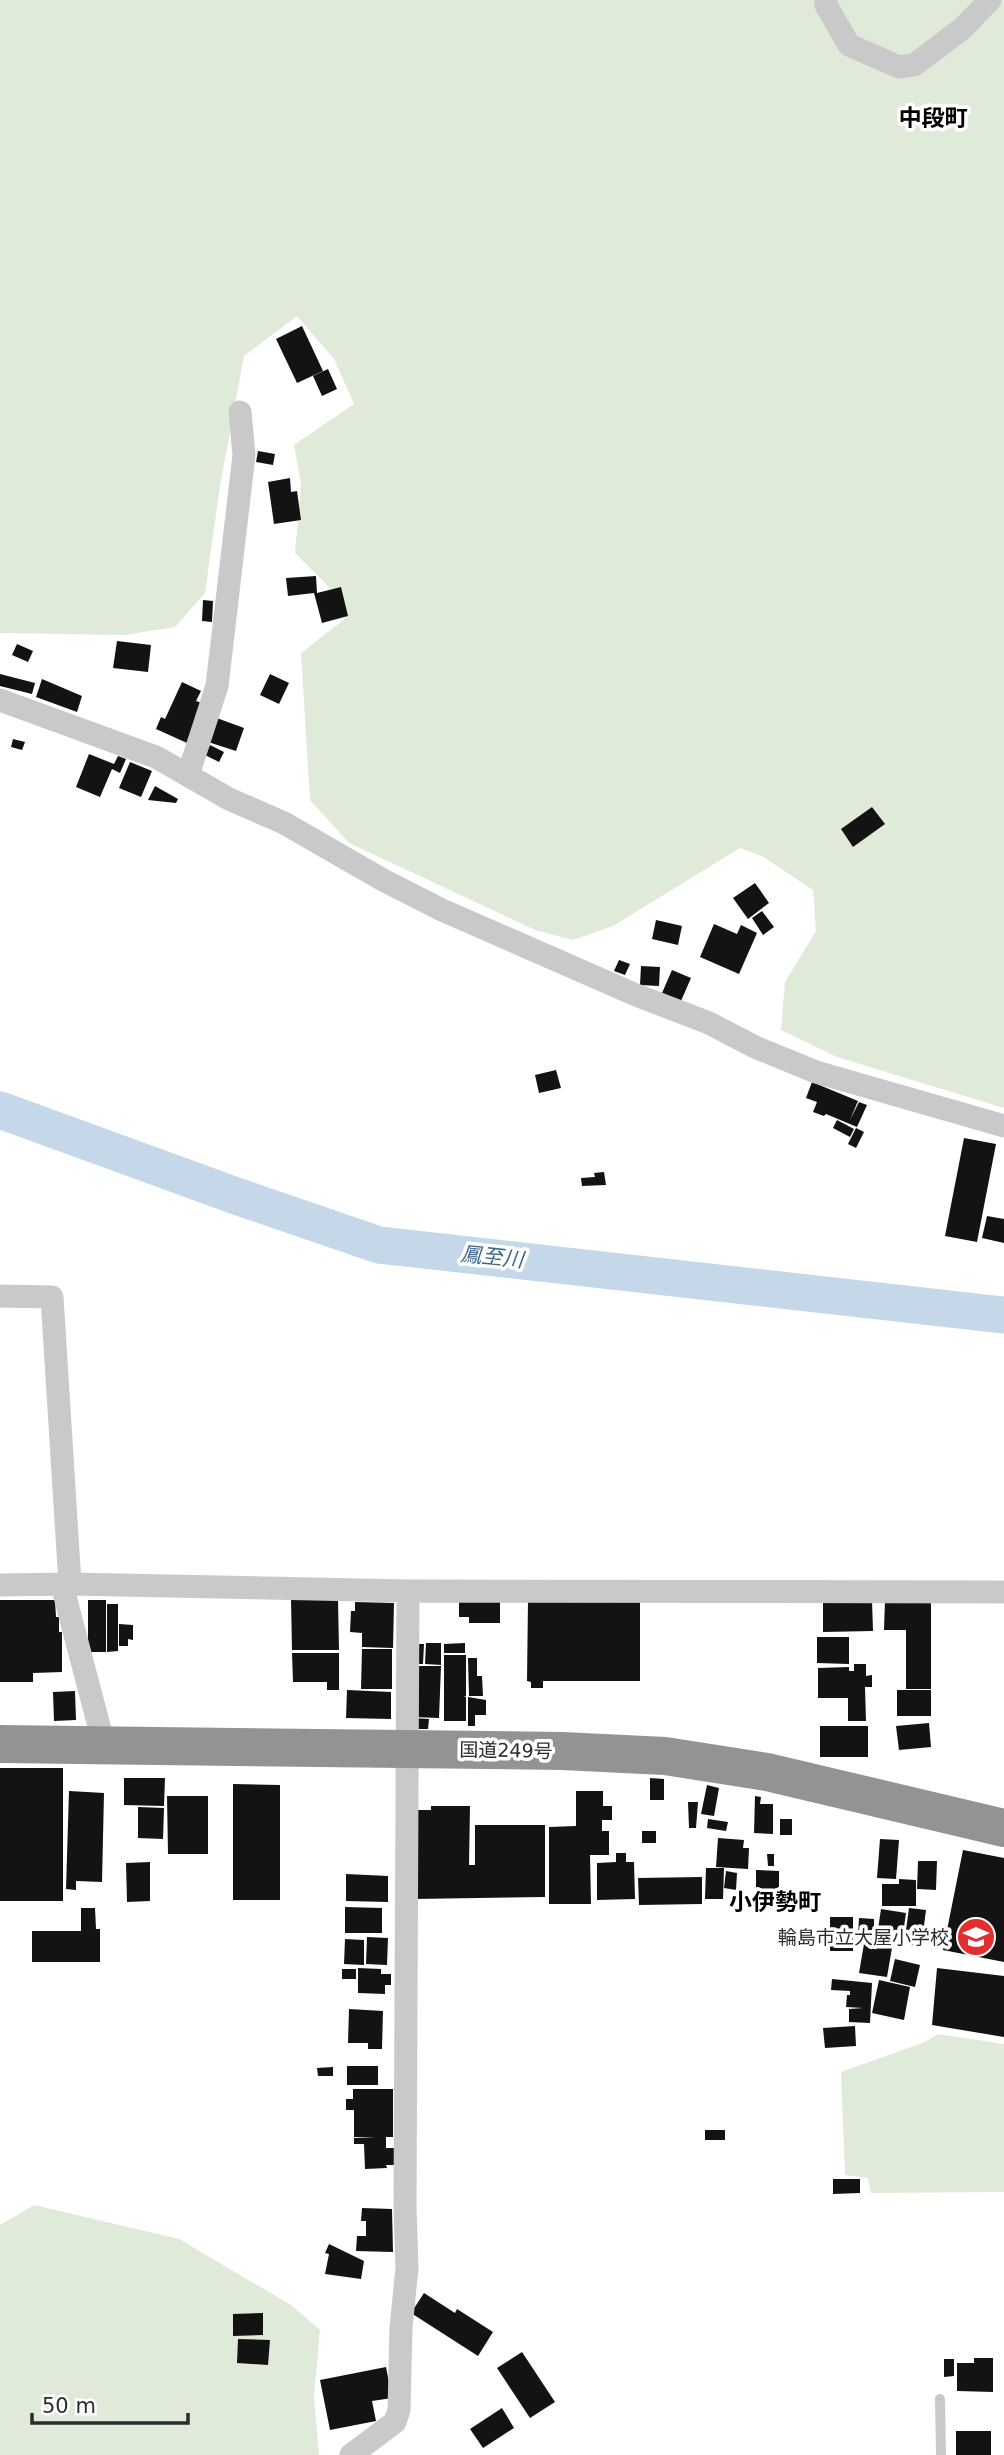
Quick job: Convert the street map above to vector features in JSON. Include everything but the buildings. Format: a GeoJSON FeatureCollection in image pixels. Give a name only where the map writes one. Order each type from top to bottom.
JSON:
{"type":"FeatureCollection","features":[{"type":"Feature","properties":{"kind":"highway","name":"国道249号"},"geometry":{"type":"LineString","coordinates":[[0,1744],[562,1751],[665,1756],[767,1772],[1004,1828]]}},
{"type":"Feature","properties":{"kind":"street"},"geometry":{"type":"LineString","coordinates":[[826,0],[826,5],[849,45],[899,67],[914,65],[963,27],[990,0]]}},
{"type":"Feature","properties":{"kind":"street"},"geometry":{"type":"LineString","coordinates":[[188,775],[217,686],[244,454],[240,412]]}},
{"type":"Feature","properties":{"kind":"street"},"geometry":{"type":"LineString","coordinates":[[0,700],[156,757],[229,799],[284,823],[383,880],[442,910],[636,995],[709,1023],[755,1047],[816,1072],[1004,1126]]}},
{"type":"Feature","properties":{"kind":"street"},"geometry":{"type":"LineString","coordinates":[[0,1296],[52,1297],[66,1584],[104,1745]]}},
{"type":"Feature","properties":{"kind":"street"},"geometry":{"type":"LineString","coordinates":[[0,1585],[408,1591],[1004,1592]]}},
{"type":"Feature","properties":{"kind":"street"},"geometry":{"type":"LineString","coordinates":[[351,2455],[395,2422],[399,2410],[401,2328],[407,2268],[408,1591]]}},
{"type":"Feature","properties":{"kind":"lane"},"geometry":{"type":"LineString","coordinates":[[940,2399],[941,2455]]}},
{"type":"Feature","properties":{"kind":"green space"},"geometry":{"type":"Polygon","coordinates":[[[0,0],[1004,0],[1004,1108],[837,1057],[781,1030],[785,982],[816,931],[813,890],[762,856],[740,848],[613,926],[573,940],[535,930],[349,843],[310,800],[301,653],[346,618],[338,596],[295,553],[301,484],[294,445],[354,404],[334,359],[297,316],[244,356],[220,486],[205,593],[175,627],[125,635],[0,633],[0,0]]]}},
{"type":"Feature","properties":{"kind":"green space"},"geometry":{"type":"Polygon","coordinates":[[[938,2034],[1004,2044],[1004,2192],[871,2193],[868,2178],[845,2175],[841,2072],[925,2042],[938,2034]]]}},
{"type":"Feature","properties":{"kind":"green space"},"geometry":{"type":"Polygon","coordinates":[[[34,2205],[179,2239],[291,2305],[320,2330],[314,2397],[319,2455],[0,2455],[0,2225],[34,2205]]]}},
{"type":"Feature","properties":{"kind":"waterway","name":"鳳至川"},"geometry":{"type":"LineString","coordinates":[[0,1110],[379,1245],[1004,1315]]}},
{"type":"Feature","properties":{"kind":"place","name":"輪島市立大屋小学校"},"geometry":{"type":"Point","coordinates":[976,1937]}},
{"type":"Feature","properties":{"kind":"district","name":"中段町"},"geometry":{"type":"Point","coordinates":[933,118]}},
{"type":"Feature","properties":{"kind":"district","name":"小伊勢町"},"geometry":{"type":"Point","coordinates":[775,1902]}}]}
